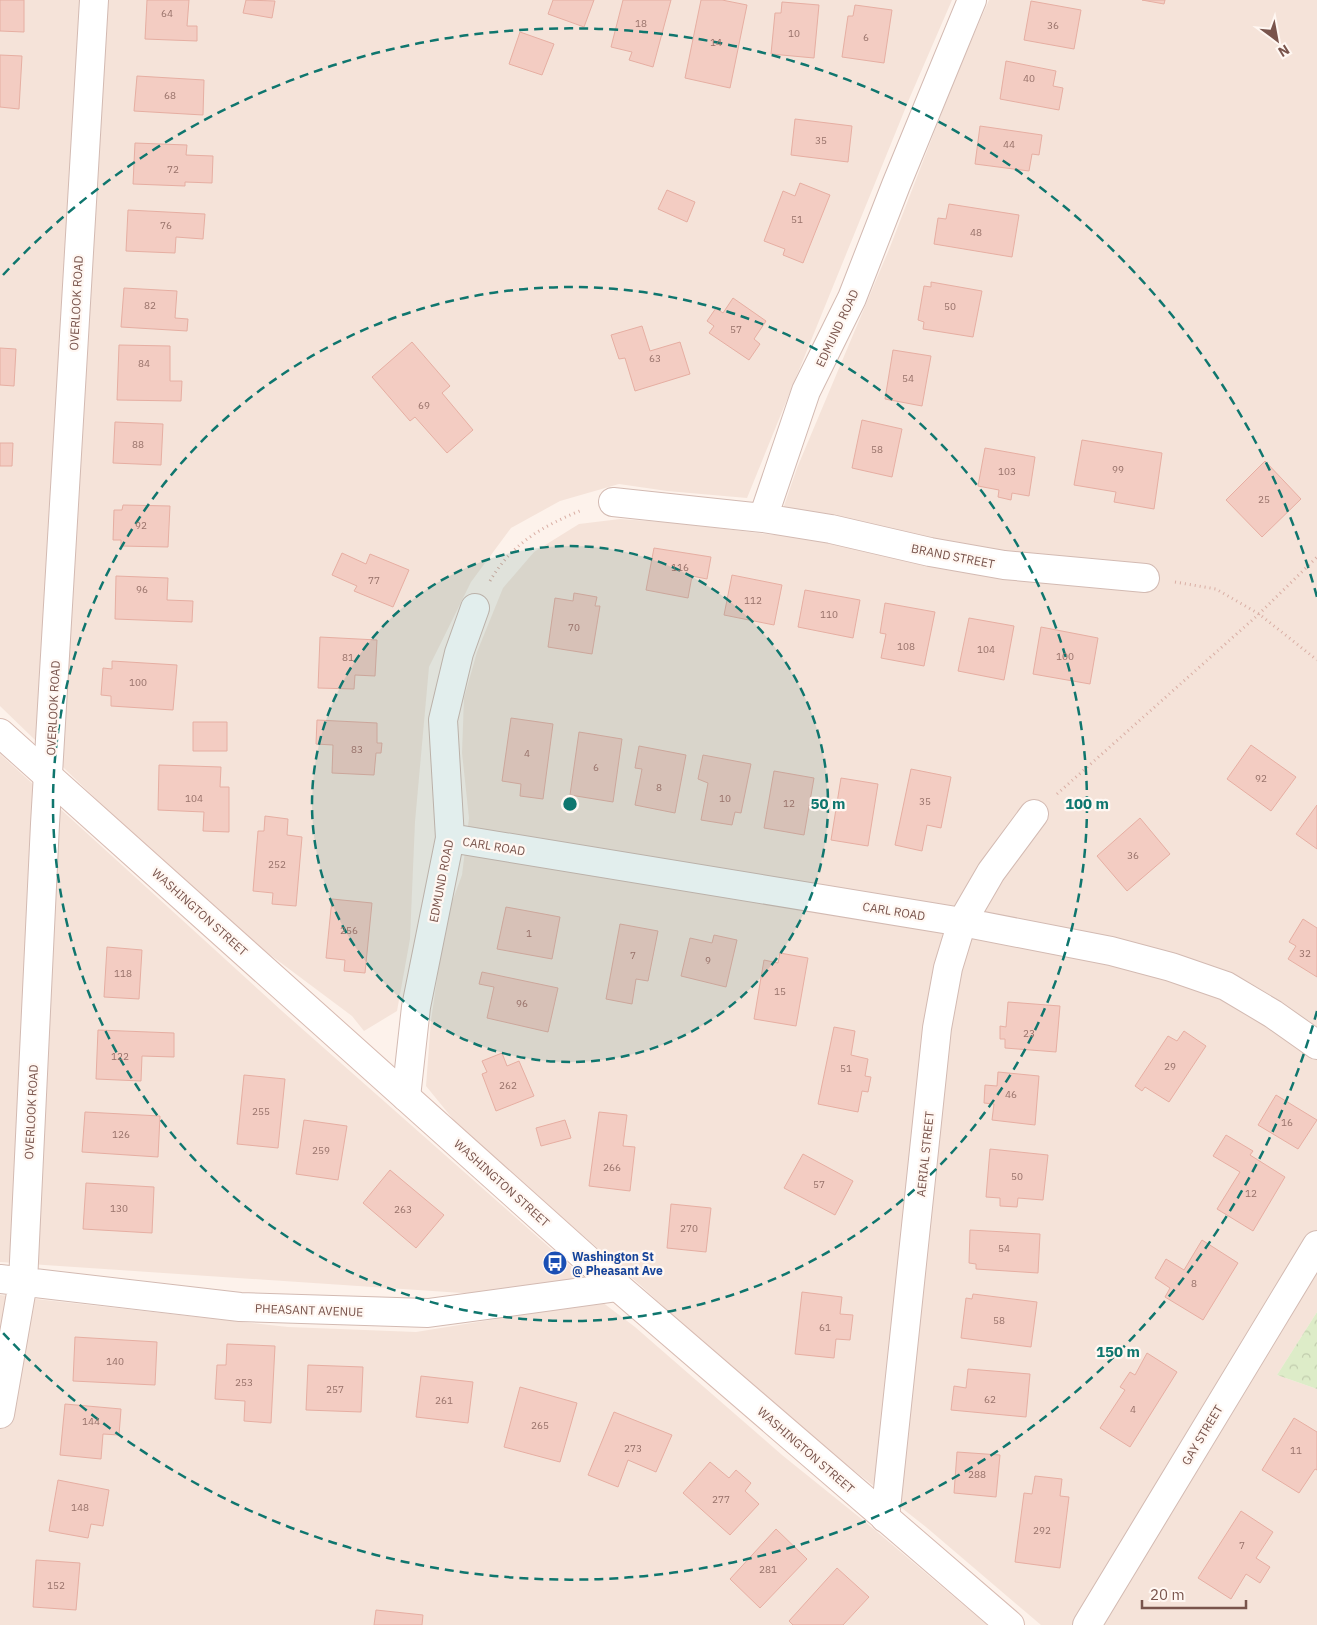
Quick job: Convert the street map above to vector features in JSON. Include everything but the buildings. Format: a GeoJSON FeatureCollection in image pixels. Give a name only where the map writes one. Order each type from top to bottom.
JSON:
{"type":"FeatureCollection","features":[{"type":"Feature","properties":{"kind":"street","name":"OVERLOOK ROAD"},"geometry":{"type":"LineString","coordinates":[[0,1414],[12,1280],[48,776],[94,0]]}},
{"type":"Feature","properties":{"kind":"street","name":"EDMUND ROAD"},"geometry":{"type":"LineString","coordinates":[[763,518],[806,391],[852,298],[891,196],[972,0]]}},
{"type":"Feature","properties":{"kind":"street"},"geometry":{"type":"LineString","coordinates":[[613,502],[763,518]]}},
{"type":"Feature","properties":{"kind":"street","name":"BRAND STREET"},"geometry":{"type":"LineString","coordinates":[[763,518],[831,529],[930,552],[1004,565],[1145,578]]}},
{"type":"Feature","properties":{"kind":"street","name":"EDMUND ROAD"},"geometry":{"type":"LineString","coordinates":[[406,1097],[416,1007],[450,838],[443,720],[459,653],[476,608]]}},
{"type":"Feature","properties":{"kind":"street","name":"WASHINGTON STREET"},"geometry":{"type":"LineString","coordinates":[[0,733],[618,1287],[1010,1625]]}},
{"type":"Feature","properties":{"kind":"street","name":"AERIAL STREET"},"geometry":{"type":"LineString","coordinates":[[885,1518],[937,1028],[948,968],[962,922],[991,872],[1034,814]]}},
{"type":"Feature","properties":{"kind":"street","name":"CARL ROAD"},"geometry":{"type":"LineString","coordinates":[[450,838],[962,922],[1111,951],[1172,967],[1226,986],[1273,1014],[1317,1045]]}},
{"type":"Feature","properties":{"kind":"street","name":"GAY STREET"},"geometry":{"type":"LineString","coordinates":[[1087,1625],[1317,1245]]}},
{"type":"Feature","properties":{"kind":"street","name":"PHEASANT AVENUE"},"geometry":{"type":"LineString","coordinates":[[12,1280],[240,1308],[428,1313],[618,1287]]}},
{"type":"Feature","properties":{"kind":"path"},"geometry":{"type":"LineString","coordinates":[[476,608],[497,569],[512,550],[550,524],[588,508],[613,502]]}},
{"type":"Feature","properties":{"kind":"path"},"geometry":{"type":"LineString","coordinates":[[1034,814],[1259,614],[1317,557]]}},
{"type":"Feature","properties":{"kind":"path"},"geometry":{"type":"LineString","coordinates":[[1145,578],[1216,589],[1259,614],[1317,660]]}},
{"type":"Feature","properties":{"kind":"shaded area"},"geometry":{"type":"Polygon","coordinates":[[[0,0],[952,0],[910,97],[747,498],[667,491],[619,484],[560,501],[511,528],[471,582],[429,667],[415,822],[410,939],[397,1011],[364,1031],[352,1016],[245,936],[132,834],[0,706],[0,0]]]}},
{"type":"Feature","properties":{"kind":"shaded area"},"geometry":{"type":"Polygon","coordinates":[[[989,0],[1317,0],[1317,1312],[1277,1375],[1317,1389],[1317,1625],[1041,1625],[926,1527],[838,1458],[729,1367],[639,1284],[457,1124],[426,1086],[431,1020],[446,918],[462,875],[469,818],[462,753],[464,698],[477,652],[503,588],[534,552],[579,524],[620,519],[677,523],[774,535],[797,468],[890,247],[957,73],[989,0]]]}},
{"type":"Feature","properties":{"kind":"shaded area"},"geometry":{"type":"Polygon","coordinates":[[[0,754],[282,1011],[584,1278],[477,1294],[0,1262],[0,754]]]}},
{"type":"Feature","properties":{"kind":"shaded area"},"geometry":{"type":"Polygon","coordinates":[[[0,1295],[288,1327],[416,1332],[602,1302],[635,1327],[782,1455],[869,1525],[987,1625],[0,1625],[0,1295]]]}},
{"type":"Feature","properties":{"kind":"green space"},"geometry":{"type":"Polygon","coordinates":[[[1317,1312],[1317,1389],[1277,1375],[1317,1312]]]}},
{"type":"Feature","properties":{"kind":"place","name":"Washington St @ Pheasant Ave"},"geometry":{"type":"Point","coordinates":[555,1263]}}]}
